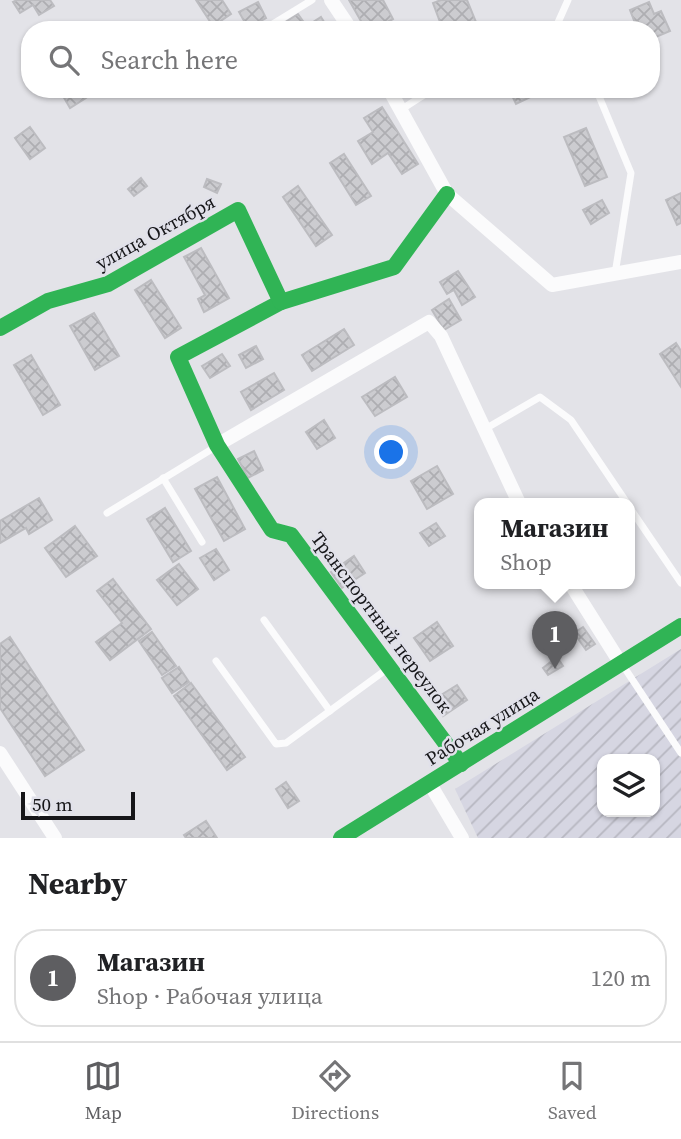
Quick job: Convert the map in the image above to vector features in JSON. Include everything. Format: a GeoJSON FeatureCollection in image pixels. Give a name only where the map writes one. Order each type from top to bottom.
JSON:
{"type":"FeatureCollection","features":[{"type":"Feature","properties":{"kind":"street"},"geometry":{"type":"LineString","coordinates":[[331,0],[345,21]]}},
{"type":"Feature","properties":{"kind":"street"},"geometry":{"type":"LineString","coordinates":[[395,98],[447,194],[552,285],[681,262]]}},
{"type":"Feature","properties":{"kind":"street"},"geometry":{"type":"LineString","coordinates":[[281,302],[394,267],[447,194]]}},
{"type":"Feature","properties":{"kind":"street","name":"улица Октября"},"geometry":{"type":"LineString","coordinates":[[0,328],[48,300],[108,284],[238,210],[281,302]]}},
{"type":"Feature","properties":{"kind":"street","name":"Транспортный переулок"},"geometry":{"type":"LineString","coordinates":[[281,302],[178,356],[217,445],[272,530],[291,535],[461,764]]}},
{"type":"Feature","properties":{"kind":"street"},"geometry":{"type":"LineString","coordinates":[[217,445],[429,322],[441,336],[517,498]]}},
{"type":"Feature","properties":{"kind":"street"},"geometry":{"type":"LineString","coordinates":[[574,589],[621,664]]}},
{"type":"Feature","properties":{"kind":"street","name":"Рабочая улица"},"geometry":{"type":"LineString","coordinates":[[341,838],[681,626]]}},
{"type":"Feature","properties":{"kind":"street"},"geometry":{"type":"LineString","coordinates":[[0,753],[55,838]]}},
{"type":"Feature","properties":{"kind":"street"},"geometry":{"type":"LineString","coordinates":[[430,784],[462,838]]}},
{"type":"Feature","properties":{"kind":"lane"},"geometry":{"type":"LineString","coordinates":[[278,21],[313,0]]}},
{"type":"Feature","properties":{"kind":"lane"},"geometry":{"type":"LineString","coordinates":[[560,21],[568,0]]}},
{"type":"Feature","properties":{"kind":"lane"},"geometry":{"type":"LineString","coordinates":[[402,109],[419,98]]}},
{"type":"Feature","properties":{"kind":"lane"},"geometry":{"type":"LineString","coordinates":[[600,98],[631,173],[615,274]]}},
{"type":"Feature","properties":{"kind":"lane"},"geometry":{"type":"LineString","coordinates":[[484,429],[540,397],[571,420],[624,498]]}},
{"type":"Feature","properties":{"kind":"lane"},"geometry":{"type":"LineString","coordinates":[[107,513],[217,445]]}},
{"type":"Feature","properties":{"kind":"lane"},"geometry":{"type":"LineString","coordinates":[[163,478],[202,542]]}},
{"type":"Feature","properties":{"kind":"lane"},"geometry":{"type":"LineString","coordinates":[[635,515],[681,583]]}},
{"type":"Feature","properties":{"kind":"lane"},"geometry":{"type":"LineString","coordinates":[[264,620],[330,711]]}},
{"type":"Feature","properties":{"kind":"lane"},"geometry":{"type":"LineString","coordinates":[[216,661],[276,744],[286,743],[390,667]]}},
{"type":"Feature","properties":{"kind":"lane"},"geometry":{"type":"LineString","coordinates":[[621,664],[681,753]]}},
{"type":"Feature","properties":{"kind":"shaded area"},"geometry":{"type":"Polygon","coordinates":[[[681,649],[681,838],[478,838],[455,789],[681,649]]]}},
{"type":"Feature","properties":{"kind":"building"},"geometry":{"type":"Polygon","coordinates":[[[50,0],[54,6],[39,15],[33,5],[20,13],[13,2],[50,0]]]}},
{"type":"Feature","properties":{"kind":"building"},"geometry":{"type":"Polygon","coordinates":[[[196,0],[222,0],[231,14],[220,21],[210,21],[196,0]]]}},
{"type":"Feature","properties":{"kind":"building"},"geometry":{"type":"Polygon","coordinates":[[[349,0],[383,0],[393,19],[389,21],[361,21],[349,0]]]}},
{"type":"Feature","properties":{"kind":"building"},"geometry":{"type":"Polygon","coordinates":[[[441,0],[467,0],[476,21],[440,21],[433,3],[441,0]]]}},
{"type":"Feature","properties":{"kind":"building"},"geometry":{"type":"Polygon","coordinates":[[[258,2],[266,18],[261,21],[244,21],[239,12],[258,2]]]}},
{"type":"Feature","properties":{"kind":"building"},"geometry":{"type":"Polygon","coordinates":[[[649,2],[654,14],[661,11],[670,31],[660,35],[660,21],[634,21],[630,10],[649,2]]]}},
{"type":"Feature","properties":{"kind":"building"},"geometry":{"type":"Polygon","coordinates":[[[298,14],[303,21],[287,21],[298,14]]]}},
{"type":"Feature","properties":{"kind":"building"},"geometry":{"type":"Polygon","coordinates":[[[64,98],[86,98],[70,108],[64,98]]]}},
{"type":"Feature","properties":{"kind":"building"},"geometry":{"type":"Polygon","coordinates":[[[513,98],[528,98],[516,104],[513,98]]]}},
{"type":"Feature","properties":{"kind":"building"},"geometry":{"type":"Polygon","coordinates":[[[382,107],[418,164],[402,174],[388,153],[372,164],[358,141],[373,132],[364,118],[382,107]]]}},
{"type":"Feature","properties":{"kind":"building"},"geometry":{"type":"Polygon","coordinates":[[[30,127],[45,148],[30,159],[15,138],[30,127]]]}},
{"type":"Feature","properties":{"kind":"building"},"geometry":{"type":"Polygon","coordinates":[[[586,128],[607,177],[585,186],[564,137],[586,128]]]}},
{"type":"Feature","properties":{"kind":"building"},"geometry":{"type":"Polygon","coordinates":[[[344,154],[371,196],[356,205],[330,163],[344,154]]]}},
{"type":"Feature","properties":{"kind":"building"},"geometry":{"type":"Polygon","coordinates":[[[141,178],[147,186],[134,196],[128,189],[141,178]]]}},
{"type":"Feature","properties":{"kind":"building"},"geometry":{"type":"Polygon","coordinates":[[[207,179],[221,184],[217,193],[204,187],[207,179]]]}},
{"type":"Feature","properties":{"kind":"building"},"geometry":{"type":"Polygon","coordinates":[[[298,186],[332,235],[316,246],[283,197],[298,186]]]}},
{"type":"Feature","properties":{"kind":"building"},"geometry":{"type":"Polygon","coordinates":[[[681,193],[681,223],[677,225],[666,200],[681,193]]]}},
{"type":"Feature","properties":{"kind":"building"},"geometry":{"type":"Polygon","coordinates":[[[602,200],[609,213],[591,224],[583,210],[602,200]]]}},
{"type":"Feature","properties":{"kind":"building"},"geometry":{"type":"Polygon","coordinates":[[[201,248],[229,298],[204,312],[198,299],[205,295],[184,257],[201,248]]]}},
{"type":"Feature","properties":{"kind":"building"},"geometry":{"type":"Polygon","coordinates":[[[458,271],[475,297],[462,305],[454,290],[447,294],[440,282],[458,271]]]}},
{"type":"Feature","properties":{"kind":"building"},"geometry":{"type":"Polygon","coordinates":[[[151,280],[181,328],[165,338],[135,290],[151,280]]]}},
{"type":"Feature","properties":{"kind":"building"},"geometry":{"type":"Polygon","coordinates":[[[449,299],[461,320],[444,330],[432,310],[449,299]]]}},
{"type":"Feature","properties":{"kind":"building"},"geometry":{"type":"Polygon","coordinates":[[[94,313],[119,356],[95,370],[70,326],[94,313]]]}},
{"type":"Feature","properties":{"kind":"building"},"geometry":{"type":"Polygon","coordinates":[[[344,329],[354,345],[312,371],[302,355],[344,329]]]}},
{"type":"Feature","properties":{"kind":"building"},"geometry":{"type":"Polygon","coordinates":[[[676,343],[681,351],[681,387],[660,354],[676,343]]]}},
{"type":"Feature","properties":{"kind":"building"},"geometry":{"type":"Polygon","coordinates":[[[256,346],[263,359],[246,368],[239,355],[256,346]]]}},
{"type":"Feature","properties":{"kind":"building"},"geometry":{"type":"Polygon","coordinates":[[[222,354],[230,366],[210,378],[202,366],[222,354]]]}},
{"type":"Feature","properties":{"kind":"building"},"geometry":{"type":"Polygon","coordinates":[[[31,355],[60,405],[43,415],[14,365],[31,355]]]}},
{"type":"Feature","properties":{"kind":"building"},"geometry":{"type":"Polygon","coordinates":[[[274,373],[284,390],[251,410],[241,392],[274,373]]]}},
{"type":"Feature","properties":{"kind":"building"},"geometry":{"type":"Polygon","coordinates":[[[395,377],[407,397],[375,416],[362,397],[395,377]]]}},
{"type":"Feature","properties":{"kind":"building"},"geometry":{"type":"Polygon","coordinates":[[[324,420],[335,438],[317,449],[306,432],[324,420]]]}},
{"type":"Feature","properties":{"kind":"building"},"geometry":{"type":"Polygon","coordinates":[[[254,451],[263,470],[248,478],[238,459],[254,451]]]}},
{"type":"Feature","properties":{"kind":"building"},"geometry":{"type":"Polygon","coordinates":[[[437,466],[453,494],[427,509],[411,481],[437,466]]]}},
{"type":"Feature","properties":{"kind":"building"},"geometry":{"type":"Polygon","coordinates":[[[217,477],[245,529],[224,541],[195,489],[217,477]]]}},
{"type":"Feature","properties":{"kind":"building"},"geometry":{"type":"Polygon","coordinates":[[[39,498],[52,520],[29,534],[26,528],[0,543],[0,521],[39,498]]]}},
{"type":"Feature","properties":{"kind":"building"},"geometry":{"type":"Polygon","coordinates":[[[165,508],[191,551],[173,562],[147,519],[165,508]]]}},
{"type":"Feature","properties":{"kind":"building"},"geometry":{"type":"Polygon","coordinates":[[[436,523],[445,536],[429,546],[420,533],[436,523]]]}},
{"type":"Feature","properties":{"kind":"building"},"geometry":{"type":"Polygon","coordinates":[[[75,526],[97,556],[66,577],[45,548],[75,526]]]}},
{"type":"Feature","properties":{"kind":"building"},"geometry":{"type":"Polygon","coordinates":[[[216,549],[229,570],[214,580],[200,558],[216,549]]]}},
{"type":"Feature","properties":{"kind":"building"},"geometry":{"type":"Polygon","coordinates":[[[354,556],[365,573],[342,588],[331,572],[354,556]]]}},
{"type":"Feature","properties":{"kind":"building"},"geometry":{"type":"Polygon","coordinates":[[[179,564],[198,589],[177,605],[157,580],[179,564]]]}},
{"type":"Feature","properties":{"kind":"building"},"geometry":{"type":"Polygon","coordinates":[[[113,579],[151,629],[110,660],[96,642],[122,623],[97,591],[113,579]]]}},
{"type":"Feature","properties":{"kind":"building"},"geometry":{"type":"Polygon","coordinates":[[[557,615],[574,639],[550,655],[533,631],[557,615]]]}},
{"type":"Feature","properties":{"kind":"building"},"geometry":{"type":"Polygon","coordinates":[[[437,622],[453,646],[430,661],[414,638],[437,622]]]}},
{"type":"Feature","properties":{"kind":"building"},"geometry":{"type":"Polygon","coordinates":[[[583,627],[595,644],[586,650],[574,633],[583,627]]]}},
{"type":"Feature","properties":{"kind":"building"},"geometry":{"type":"Polygon","coordinates":[[[152,632],[176,666],[162,675],[139,641],[152,632]]]}},
{"type":"Feature","properties":{"kind":"building"},"geometry":{"type":"Polygon","coordinates":[[[10,637],[84,750],[45,776],[0,708],[0,644],[10,637]]]}},
{"type":"Feature","properties":{"kind":"building"},"geometry":{"type":"Polygon","coordinates":[[[557,657],[563,666],[548,675],[543,668],[557,657]]]}},
{"type":"Feature","properties":{"kind":"building"},"geometry":{"type":"Polygon","coordinates":[[[179,667],[189,682],[172,693],[162,678],[179,667]]]}},
{"type":"Feature","properties":{"kind":"building"},"geometry":{"type":"Polygon","coordinates":[[[191,683],[245,757],[227,770],[174,696],[191,683]]]}},
{"type":"Feature","properties":{"kind":"building"},"geometry":{"type":"Polygon","coordinates":[[[457,685],[467,700],[443,716],[433,700],[457,685]]]}},
{"type":"Feature","properties":{"kind":"building"},"geometry":{"type":"Polygon","coordinates":[[[286,782],[299,801],[288,808],[276,789],[286,782]]]}},
{"type":"Feature","properties":{"kind":"building"},"geometry":{"type":"Polygon","coordinates":[[[206,821],[217,838],[186,838],[184,835],[206,821]]]}},
{"type":"Feature","properties":{"kind":"traffic: fast"},"geometry":{"type":"LineString","coordinates":[[0,328],[48,301],[108,284],[238,210],[281,302],[394,267],[447,194]]}},
{"type":"Feature","properties":{"kind":"traffic: fast"},"geometry":{"type":"LineString","coordinates":[[281,302],[178,357],[217,445],[272,530],[291,535],[461,764]]}},
{"type":"Feature","properties":{"kind":"traffic: fast"},"geometry":{"type":"LineString","coordinates":[[341,838],[681,626]]}},
{"type":"Feature","properties":{"kind":"place","name":"Магазин"},"geometry":{"type":"Point","coordinates":[555,669]}}]}
